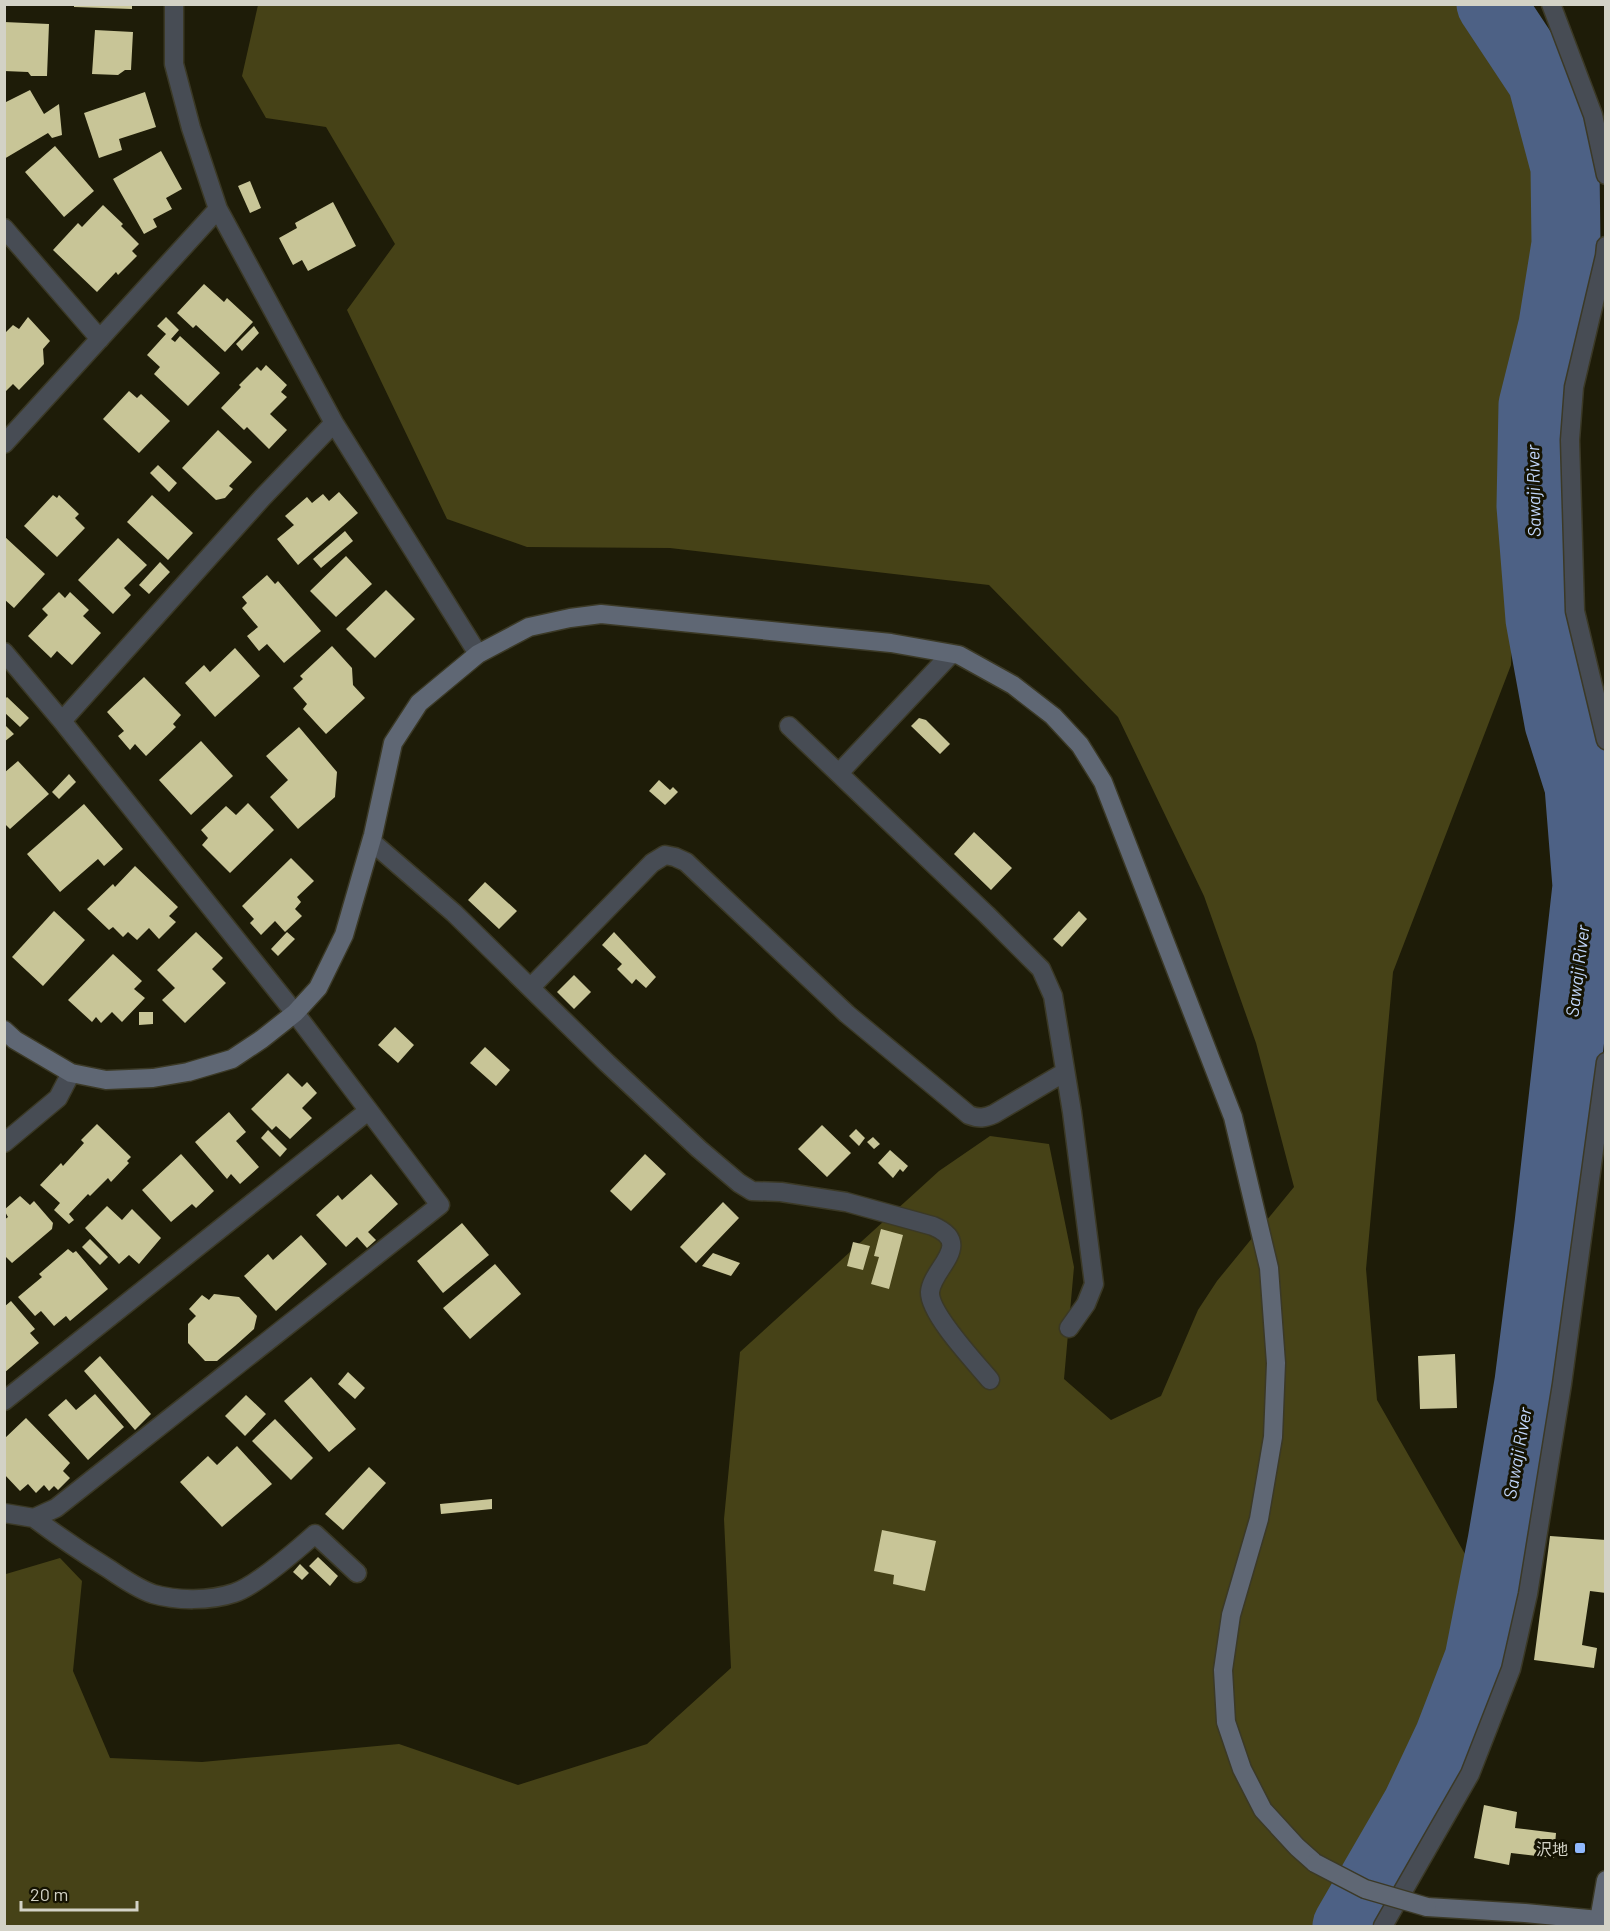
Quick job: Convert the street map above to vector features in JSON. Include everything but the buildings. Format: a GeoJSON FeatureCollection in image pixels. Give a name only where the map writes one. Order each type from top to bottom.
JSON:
{"type":"FeatureCollection","features":[{"type":"Feature","properties":{"kind":"street"},"geometry":{"type":"LineString","coordinates":[[174,4],[174,64],[191,128],[218,209],[334,423],[478,654]]}},
{"type":"Feature","properties":{"kind":"street"},"geometry":{"type":"LineString","coordinates":[[1551,4],[1593,115],[1605,175]]}},
{"type":"Feature","properties":{"kind":"street"},"geometry":{"type":"LineString","coordinates":[[4,444],[218,209]]}},
{"type":"Feature","properties":{"kind":"street"},"geometry":{"type":"LineString","coordinates":[[4,228],[99,339]]}},
{"type":"Feature","properties":{"kind":"street"},"geometry":{"type":"LineString","coordinates":[[1605,246],[1605,256],[1574,387],[1570,440],[1575,611],[1605,740]]}},
{"type":"Feature","properties":{"kind":"street"},"geometry":{"type":"LineString","coordinates":[[62,721],[262,498],[334,423]]}},
{"type":"Feature","properties":{"kind":"street"},"geometry":{"type":"LineString","coordinates":[[4,1030],[15,1040],[71,1073],[105,1080],[153,1078],[189,1072],[232,1059],[262,1039],[318,988],[344,935],[372,842],[393,743],[419,703],[478,654],[529,627],[601,614],[891,643],[959,655],[1012,686],[1053,716],[1080,744],[1103,782],[1233,1117],[1269,1268],[1276,1363],[1273,1437],[1259,1519],[1231,1615],[1223,1670],[1226,1722],[1242,1769],[1263,1810],[1315,1863],[1365,1889],[1427,1907],[1526,1913],[1598,1923],[1605,1880]]}},
{"type":"Feature","properties":{"kind":"street"},"geometry":{"type":"LineString","coordinates":[[4,652],[62,721],[294,1012],[440,1205],[57,1508],[34,1518]]}},
{"type":"Feature","properties":{"kind":"street"},"geometry":{"type":"LineString","coordinates":[[839,773],[951,654]]}},
{"type":"Feature","properties":{"kind":"street"},"geometry":{"type":"LineString","coordinates":[[789,726],[1041,969],[1053,996],[1095,1284],[1086,1304],[1069,1328]]}},
{"type":"Feature","properties":{"kind":"street"},"geometry":{"type":"LineString","coordinates":[[372,842],[454,913],[691,1142],[746,1187],[752,1191],[781,1192],[846,1202],[945,1231],[951,1241],[950,1255],[934,1280],[930,1292],[934,1306],[950,1333],[990,1380]]}},
{"type":"Feature","properties":{"kind":"street"},"geometry":{"type":"LineString","coordinates":[[531,987],[652,863],[664,855],[686,862],[847,1014],[969,1115],[985,1118],[994,1114],[1065,1072]]}},
{"type":"Feature","properties":{"kind":"street"},"geometry":{"type":"LineString","coordinates":[[1383,1926],[1470,1774],[1511,1669],[1528,1594],[1562,1384],[1605,1062]]}},
{"type":"Feature","properties":{"kind":"street"},"geometry":{"type":"LineString","coordinates":[[4,1143],[58,1098],[71,1073]]}},
{"type":"Feature","properties":{"kind":"street"},"geometry":{"type":"LineString","coordinates":[[4,1401],[368,1111]]}},
{"type":"Feature","properties":{"kind":"street"},"geometry":{"type":"LineString","coordinates":[[4,1513],[34,1518],[61,1539],[122,1577],[152,1593],[174,1598],[212,1598],[236,1592],[264,1575],[315,1534],[357,1573]]}},
{"type":"Feature","properties":{"kind":"shaded area"},"geometry":{"type":"Polygon","coordinates":[[[258,5],[1466,5],[1521,75],[1527,110],[1565,180],[1519,415],[1511,665],[1393,972],[1366,1269],[1377,1400],[1477,1575],[1396,1806],[1339,1926],[5,1926],[4,1576],[6,1574],[60,1558],[82,1581],[73,1671],[110,1758],[202,1762],[399,1744],[518,1785],[647,1744],[731,1668],[724,1519],[740,1352],[939,1171],[990,1136],[1049,1144],[1074,1267],[1064,1379],[1111,1420],[1161,1396],[1198,1310],[1217,1281],[1294,1187],[1256,1043],[1204,896],[1118,717],[989,585],[670,548],[527,547],[447,519],[347,310],[395,244],[326,127],[266,118],[242,76],[258,5]]]}},
{"type":"Feature","properties":{"kind":"waterway","name":"Sawaji River"},"geometry":{"type":"LineString","coordinates":[[1347,1926],[1417,1805],[1449,1737],[1479,1659],[1502,1542],[1529,1382],[1587,886],[1579,786],[1559,723],[1540,619],[1531,506],[1533,405],[1553,325],[1566,244],[1565,167],[1542,81],[1491,4]]}},
{"type":"Feature","properties":{"kind":"place","name":"沢地"},"geometry":{"type":"Point","coordinates":[1580,1848]}}]}
